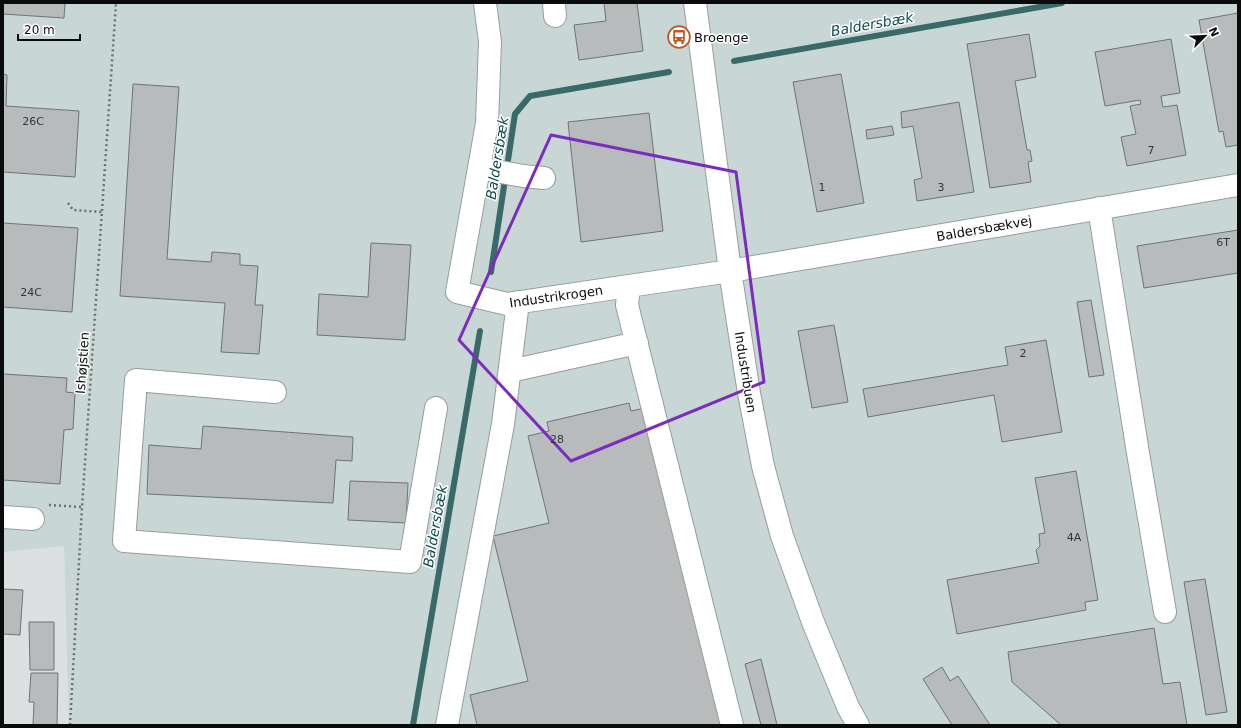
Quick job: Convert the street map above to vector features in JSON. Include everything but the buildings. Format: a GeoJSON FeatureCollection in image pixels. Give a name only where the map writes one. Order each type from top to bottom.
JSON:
{"type":"FeatureCollection","features":[{"type":"Feature","properties":{"kind":"street","name":"Industrikrogen"},"geometry":{"type":"LineString","coordinates":[[485,3],[490,42],[487,123],[489,170],[457,292],[507,304],[730,271]]}},
{"type":"Feature","properties":{"kind":"street","name":"Industribuen"},"geometry":{"type":"LineString","coordinates":[[695,3],[730,271],[749,393],[763,466],[780,529],[813,622],[848,707],[858,725]]}},
{"type":"Feature","properties":{"kind":"street"},"geometry":{"type":"LineString","coordinates":[[489,170],[533,177]]}},
{"type":"Feature","properties":{"kind":"street","name":"Baldersbækvej"},"geometry":{"type":"LineString","coordinates":[[730,271],[1238,185]]}},
{"type":"Feature","properties":{"kind":"street"},"geometry":{"type":"LineString","coordinates":[[1098,208],[1165,612]]}},
{"type":"Feature","properties":{"kind":"street"},"geometry":{"type":"LineString","coordinates":[[629,286],[627,305],[732,725]]}},
{"type":"Feature","properties":{"kind":"street"},"geometry":{"type":"LineString","coordinates":[[447,725],[503,424],[518,302]]}},
{"type":"Feature","properties":{"kind":"street"},"geometry":{"type":"LineString","coordinates":[[510,371],[636,343]]}},
{"type":"Feature","properties":{"kind":"street"},"geometry":{"type":"LineString","coordinates":[[275,392],[136,380],[124,541],[410,562],[436,408]]}},
{"type":"Feature","properties":{"kind":"street"},"geometry":{"type":"LineString","coordinates":[[3,517],[33,519]]}},
{"type":"Feature","properties":{"kind":"path","name":"Ishøjstien"},"geometry":{"type":"LineString","coordinates":[[70,725],[82,507],[116,3]]}},
{"type":"Feature","properties":{"kind":"path"},"geometry":{"type":"LineString","coordinates":[[68,203],[73,210],[102,212]]}},
{"type":"Feature","properties":{"kind":"path"},"geometry":{"type":"LineString","coordinates":[[33,519],[38,504],[82,507]]}},
{"type":"Feature","properties":{"kind":"highlighted area"},"geometry":{"type":"Polygon","coordinates":[[[551,135],[736,172],[764,382],[571,461],[459,340],[551,135]]]}},
{"type":"Feature","properties":{"kind":"shaded area"},"geometry":{"type":"Polygon","coordinates":[[[3,3],[1238,3],[1238,725],[69,725],[64,546],[3,552],[3,3]]]}},
{"type":"Feature","properties":{"kind":"waterway","name":"Baldersbæk"},"geometry":{"type":"LineString","coordinates":[[734,61],[1062,3]]}},
{"type":"Feature","properties":{"kind":"waterway","name":"Baldersbæk"},"geometry":{"type":"LineString","coordinates":[[491,272],[515,114],[530,96],[669,72]]}},
{"type":"Feature","properties":{"kind":"waterway","name":"Baldersbæk"},"geometry":{"type":"LineString","coordinates":[[413,725],[480,331]]}},
{"type":"Feature","properties":{"kind":"place","name":"Broenge"},"geometry":{"type":"Point","coordinates":[679,37]}}]}
